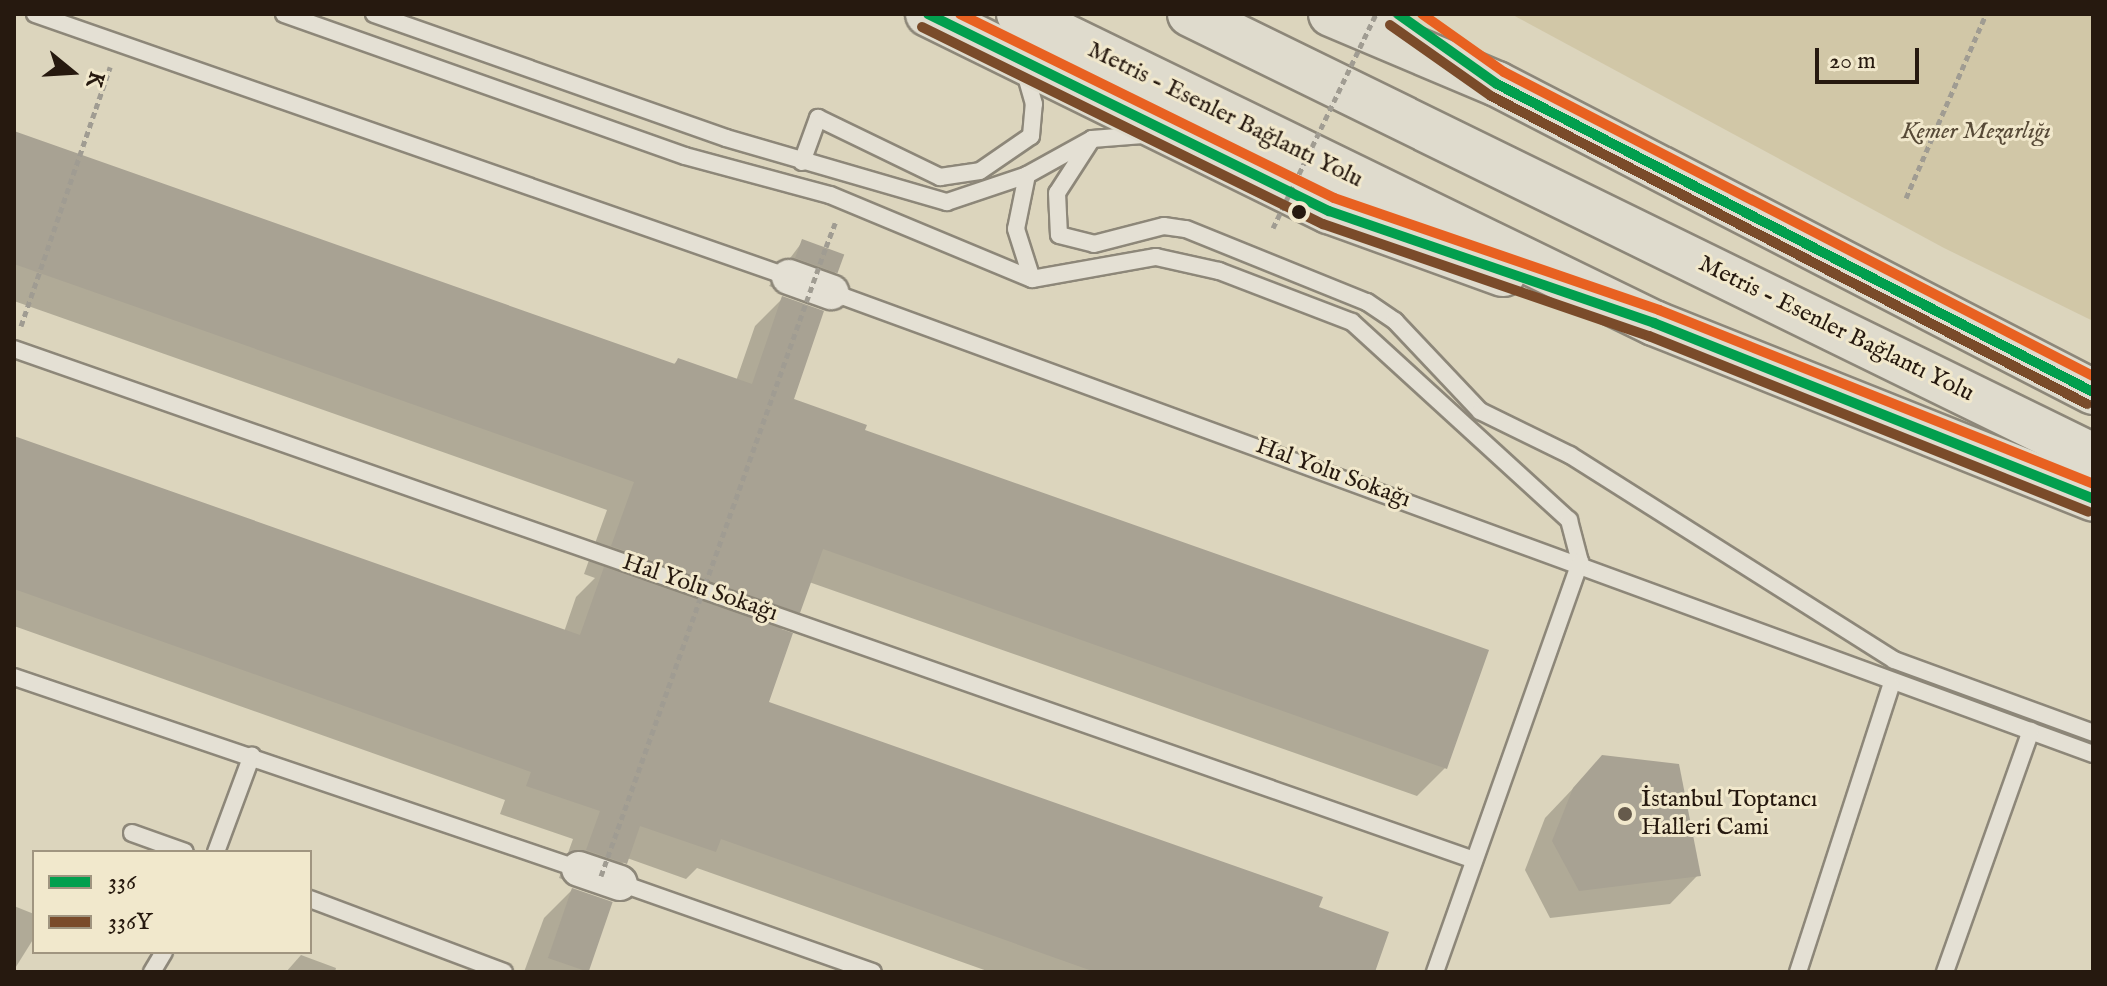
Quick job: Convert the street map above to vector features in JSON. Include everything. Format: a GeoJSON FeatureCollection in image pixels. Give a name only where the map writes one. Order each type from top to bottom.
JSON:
{"type":"FeatureCollection","features":[{"type":"Feature","properties":{"kind":"highway"},"geometry":{"type":"LineString","coordinates":[[928,14],[1192,145],[1414,246],[1654,323]]}},
{"type":"Feature","properties":{"kind":"highway","name":"Metris - Esenler Bağlantı Yolu"},"geometry":{"type":"LineString","coordinates":[[1019,14],[1654,323],[2093,499]]}},
{"type":"Feature","properties":{"kind":"highway","name":"Metris - Esenler Bağlantı Yolu"},"geometry":{"type":"LineString","coordinates":[[1190,14],[2093,456]]}},
{"type":"Feature","properties":{"kind":"highway"},"geometry":{"type":"LineString","coordinates":[[1331,14],[1497,84],[2093,392]]}},
{"type":"Feature","properties":{"kind":"highway"},"geometry":{"type":"LineString","coordinates":[[1398,14],[1497,84]]}},
{"type":"Feature","properties":{"kind":"street","name":"Hal Yolu Sokağı"},"geometry":{"type":"LineString","coordinates":[[789,277],[831,292]]}},
{"type":"Feature","properties":{"kind":"lane"},"geometry":{"type":"LineString","coordinates":[[35,14],[789,277]]}},
{"type":"Feature","properties":{"kind":"lane"},"geometry":{"type":"LineString","coordinates":[[284,14],[685,156],[843,199],[1032,279],[1156,257],[1219,271],[1352,322],[1569,520],[1580,562],[1471,859],[1435,972]]}},
{"type":"Feature","properties":{"kind":"lane"},"geometry":{"type":"LineString","coordinates":[[374,14],[802,162],[947,202],[1027,175],[1092,139],[1119,134],[1192,145]]}},
{"type":"Feature","properties":{"kind":"lane"},"geometry":{"type":"LineString","coordinates":[[802,162],[818,118],[940,177],[980,171],[1031,136],[1034,104],[1022,62]]}},
{"type":"Feature","properties":{"kind":"lane"},"geometry":{"type":"LineString","coordinates":[[1092,139],[1057,193],[1059,235],[1094,244],[1164,226],[1186,229],[1367,302],[1395,321],[1480,411],[1570,455],[1894,660],[2093,733]]}},
{"type":"Feature","properties":{"kind":"lane"},"geometry":{"type":"LineString","coordinates":[[1027,175],[1016,229],[1032,279]]}},
{"type":"Feature","properties":{"kind":"lane","name":"Hal Yolu Sokağı"},"geometry":{"type":"LineString","coordinates":[[831,292],[1580,562],[1891,686],[2093,754]]}},
{"type":"Feature","properties":{"kind":"lane","name":"Hal Yolu Sokağı"},"geometry":{"type":"LineString","coordinates":[[14,349],[1471,859]]}},
{"type":"Feature","properties":{"kind":"lane"},"geometry":{"type":"LineString","coordinates":[[14,677],[252,755],[873,972]]}},
{"type":"Feature","properties":{"kind":"lane"},"geometry":{"type":"LineString","coordinates":[[1798,972],[1891,686]]}},
{"type":"Feature","properties":{"kind":"lane"},"geometry":{"type":"LineString","coordinates":[[1945,972],[2031,731]]}},
{"type":"Feature","properties":{"kind":"lane"},"geometry":{"type":"LineString","coordinates":[[217,850],[252,755]]}},
{"type":"Feature","properties":{"kind":"lane"},"geometry":{"type":"LineString","coordinates":[[132,833],[179,850]]}},
{"type":"Feature","properties":{"kind":"lane"},"geometry":{"type":"LineString","coordinates":[[312,900],[504,972]]}},
{"type":"Feature","properties":{"kind":"lane"},"geometry":{"type":"LineString","coordinates":[[152,972],[163,954]]}},
{"type":"Feature","properties":{"kind":"path"},"geometry":{"type":"LineString","coordinates":[[1273,228],[1376,14]]}},
{"type":"Feature","properties":{"kind":"path"},"geometry":{"type":"LineString","coordinates":[[1906,198],[1986,14]]}},
{"type":"Feature","properties":{"kind":"path"},"geometry":{"type":"LineString","coordinates":[[19,332],[118,43]]}},
{"type":"Feature","properties":{"kind":"path"},"geometry":{"type":"LineString","coordinates":[[600,876],[826,247]]}},
{"type":"Feature","properties":{"kind":"green space","name":"Kemer Mezarlığı"},"geometry":{"type":"Polygon","coordinates":[[[1511,14],[2093,14],[2093,321],[1944,248],[1511,14]]]}},
{"type":"Feature","properties":{"kind":"building"},"geometry":{"type":"Polygon","coordinates":[[[14,131],[675,364],[678,358],[752,384],[782,296],[824,311],[794,399],[867,425],[865,430],[1489,650],[1447,769],[823,549],[800,613],[611,546],[634,482],[14,264],[14,131]]]}},
{"type":"Feature","properties":{"kind":"building"},"geometry":{"type":"Polygon","coordinates":[[[802,239],[844,254],[837,273],[795,258],[802,239]]]}},
{"type":"Feature","properties":{"kind":"building"},"geometry":{"type":"Polygon","coordinates":[[[14,436],[580,635],[604,567],[793,633],[769,702],[1323,897],[1319,907],[1389,932],[1375,972],[1095,972],[721,839],[716,852],[640,826],[627,864],[586,850],[600,811],[526,786],[531,772],[14,589],[14,436]]]}},
{"type":"Feature","properties":{"kind":"building","name":"İstanbul Toptancı Halleri Cami"},"geometry":{"type":"Polygon","coordinates":[[[1602,755],[1679,764],[1701,876],[1579,891],[1552,841],[1573,788],[1602,755]]]}},
{"type":"Feature","properties":{"kind":"building"},"geometry":{"type":"Polygon","coordinates":[[[572,888],[613,902],[589,972],[548,958],[572,888]]]}},
{"type":"Feature","properties":{"kind":"transit line","name":"336"},"geometry":{"type":"LineString","coordinates":[[928,14],[1329,211],[1654,323],[2093,499]]}},
{"type":"Feature","properties":{"kind":"transit line"},"geometry":{"type":"LineString","coordinates":[[960,14],[1334,198],[1659,310],[2093,484]]}},
{"type":"Feature","properties":{"kind":"transit line","name":"336"},"geometry":{"type":"LineString","coordinates":[[1398,14],[1497,84],[2093,392]]}},
{"type":"Feature","properties":{"kind":"transit line"},"geometry":{"type":"LineString","coordinates":[[1422,14],[1504,72],[2093,376]]}},
{"type":"Feature","properties":{"kind":"transit line","name":"336Y"},"geometry":{"type":"LineString","coordinates":[[1390,25],[1491,96],[2087,404]]}},
{"type":"Feature","properties":{"kind":"transit line","name":"336Y"},"geometry":{"type":"LineString","coordinates":[[922,27],[1323,224],[1649,336],[2088,512]]}},
{"type":"Feature","properties":{"kind":"place","name":"İstanbul Toptancı Halleri Cami"},"geometry":{"type":"Point","coordinates":[1625,814]}}]}
